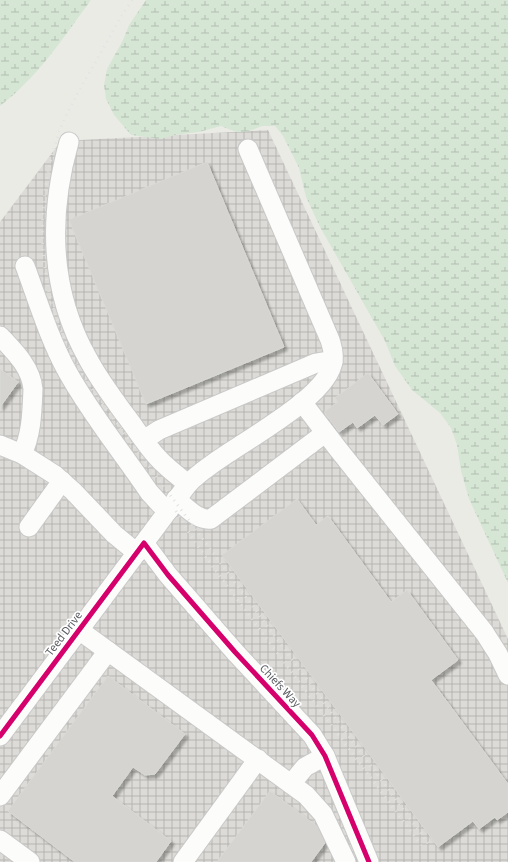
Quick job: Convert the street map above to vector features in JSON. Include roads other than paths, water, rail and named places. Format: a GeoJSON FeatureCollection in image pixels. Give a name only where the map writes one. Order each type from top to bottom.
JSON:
{"type":"FeatureCollection","features":[{"type":"Feature","properties":{"kind":"street"},"geometry":{"type":"LineString","coordinates":[[69,142],[55,210],[55,243],[62,294],[72,326],[88,359],[106,388],[144,440],[158,458],[188,484]]}},
{"type":"Feature","properties":{"kind":"street"},"geometry":{"type":"LineString","coordinates":[[144,440],[159,430],[316,363],[328,361],[333,362],[330,340],[248,149]]}},
{"type":"Feature","properties":{"kind":"street"},"geometry":{"type":"LineString","coordinates":[[25,266],[50,335],[76,387],[160,504],[172,505],[203,519],[211,519],[325,433]]}},
{"type":"Feature","properties":{"kind":"street"},"geometry":{"type":"LineString","coordinates":[[0,336],[22,361],[33,382],[29,430],[22,454]]}},
{"type":"Feature","properties":{"kind":"street","name":"Teed Drive"},"geometry":{"type":"LineString","coordinates":[[3,725],[79,630],[188,484],[200,472],[268,427],[302,402],[322,382],[333,362]]}},
{"type":"Feature","properties":{"kind":"street"},"geometry":{"type":"LineString","coordinates":[[302,402],[325,433],[484,632],[498,654],[508,675]]}},
{"type":"Feature","properties":{"kind":"street","name":"Chiefs Way"},"geometry":{"type":"LineString","coordinates":[[0,445],[22,454],[45,468],[73,491],[114,534],[140,548],[168,575],[235,652],[312,735],[324,756],[369,862]]}},
{"type":"Feature","properties":{"kind":"street"},"geometry":{"type":"LineString","coordinates":[[29,527],[62,481]]}},
{"type":"Feature","properties":{"kind":"street"},"geometry":{"type":"LineString","coordinates":[[79,630],[306,795],[323,814],[346,862]]}},
{"type":"Feature","properties":{"kind":"street"},"geometry":{"type":"LineString","coordinates":[[0,796],[108,651]]}},
{"type":"Feature","properties":{"kind":"street"},"geometry":{"type":"LineString","coordinates":[[291,784],[305,767],[324,756]]}},
{"type":"Feature","properties":{"kind":"street"},"geometry":{"type":"LineString","coordinates":[[183,862],[258,759]]}},
{"type":"Feature","properties":{"kind":"street"},"geometry":{"type":"LineString","coordinates":[[0,840],[30,862]]}},
{"type":"Feature","properties":{"kind":"railway"},"geometry":{"type":"LineString","coordinates":[[132,0],[112,32],[69,110],[57,138],[50,162],[43,210],[42,235],[47,284],[61,331],[68,348],[96,395],[431,847]]}},
{"type":"Feature","properties":{"kind":"railway"},"geometry":{"type":"LineString","coordinates":[[176,511],[210,563],[421,845]]}}]}
